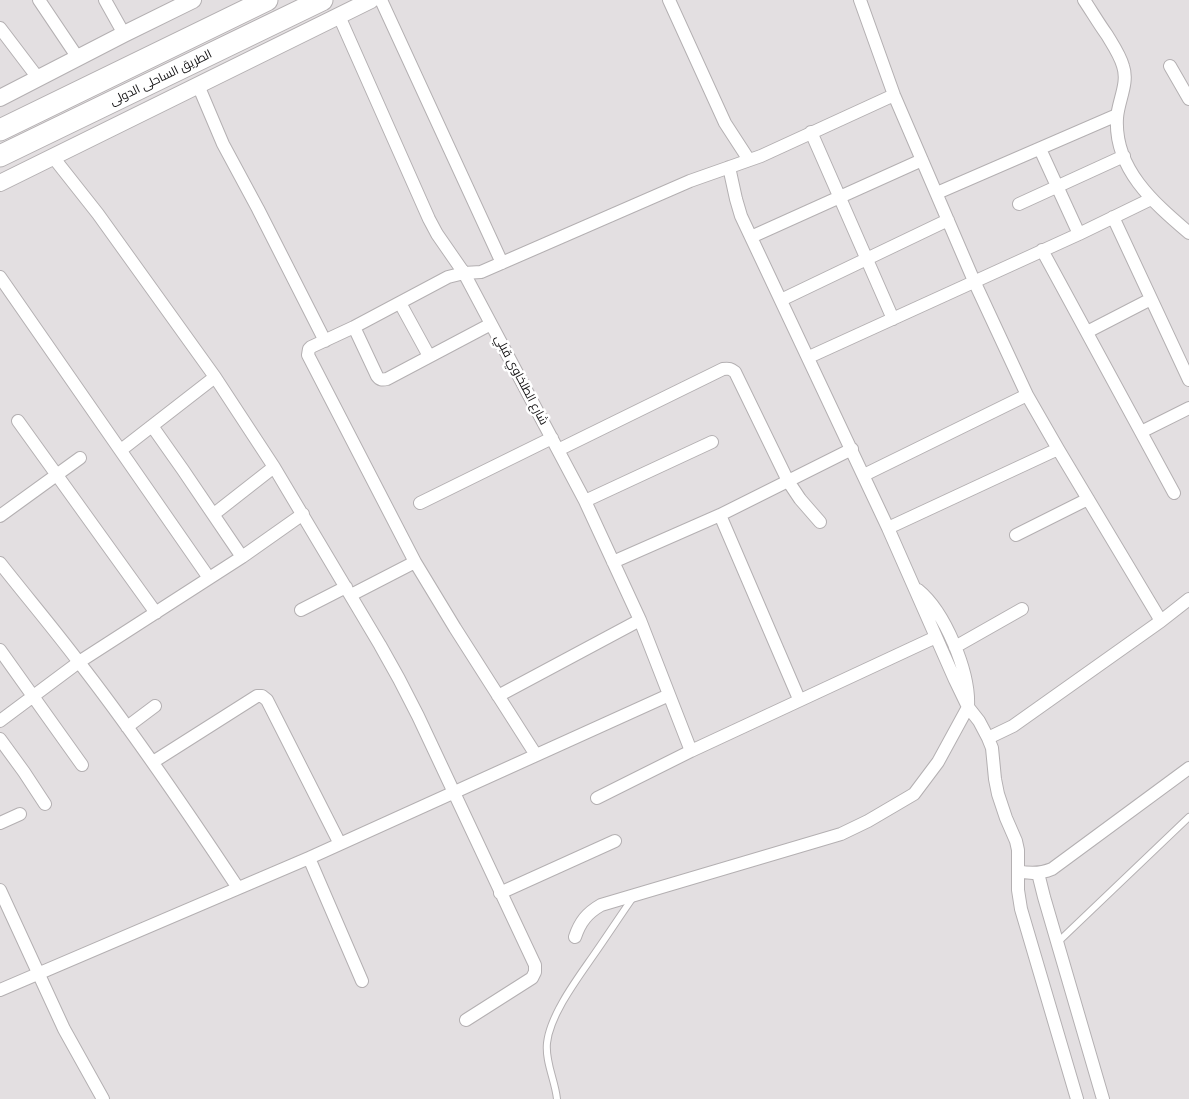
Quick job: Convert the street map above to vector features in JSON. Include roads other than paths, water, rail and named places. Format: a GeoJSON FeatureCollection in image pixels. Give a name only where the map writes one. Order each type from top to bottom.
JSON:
{"type":"FeatureCollection","features":[{"type":"Feature","properties":{"kind":"highway","name":"الطريق الساحلى الدولى"},"geometry":{"type":"LineString","coordinates":[[0,130],[267,0]]}},
{"type":"Feature","properties":{"kind":"highway","name":"الطريق الساحلى الدولى"},"geometry":{"type":"LineString","coordinates":[[0,156],[322,0]]}},
{"type":"Feature","properties":{"kind":"street"},"geometry":{"type":"LineString","coordinates":[[39,0],[78,58]]}},
{"type":"Feature","properties":{"kind":"street"},"geometry":{"type":"LineString","coordinates":[[105,0],[124,34]]}},
{"type":"Feature","properties":{"kind":"street"},"geometry":{"type":"LineString","coordinates":[[1,96],[193,0]]}},
{"type":"Feature","properties":{"kind":"street"},"geometry":{"type":"LineString","coordinates":[[0,182],[371,0]]}},
{"type":"Feature","properties":{"kind":"street"},"geometry":{"type":"LineString","coordinates":[[382,0],[502,263]]}},
{"type":"Feature","properties":{"kind":"street"},"geometry":{"type":"LineString","coordinates":[[669,0],[725,123],[749,160]]}},
{"type":"Feature","properties":{"kind":"street"},"geometry":{"type":"LineString","coordinates":[[860,0],[894,95],[974,281],[1027,395],[1161,621]]}},
{"type":"Feature","properties":{"kind":"street"},"geometry":{"type":"LineString","coordinates":[[1084,0],[1117,52],[1123,66],[1125,76],[1117,130],[1124,156],[1137,181],[1151,200],[1189,233]]}},
{"type":"Feature","properties":{"kind":"street","name":"شارع الطلخاوي قبلي"},"geometry":{"type":"LineString","coordinates":[[339,16],[437,234],[464,272],[585,501],[640,620],[691,751]]}},
{"type":"Feature","properties":{"kind":"street"},"geometry":{"type":"LineString","coordinates":[[0,28],[38,78]]}},
{"type":"Feature","properties":{"kind":"street"},"geometry":{"type":"LineString","coordinates":[[1170,66],[1189,99]]}},
{"type":"Feature","properties":{"kind":"street"},"geometry":{"type":"LineString","coordinates":[[198,85],[223,144],[325,340]]}},
{"type":"Feature","properties":{"kind":"street"},"geometry":{"type":"LineString","coordinates":[[536,755],[415,562],[308,355],[309,349],[448,277],[464,272],[481,272],[690,181],[749,160],[894,95]]}},
{"type":"Feature","properties":{"kind":"street"},"geometry":{"type":"LineString","coordinates":[[937,193],[1118,116]]}},
{"type":"Feature","properties":{"kind":"street"},"geometry":{"type":"LineString","coordinates":[[810,132],[893,318]]}},
{"type":"Feature","properties":{"kind":"street"},"geometry":{"type":"LineString","coordinates":[[1040,149],[1079,234]]}},
{"type":"Feature","properties":{"kind":"street"},"geometry":{"type":"LineString","coordinates":[[1019,204],[1124,156]]}},
{"type":"Feature","properties":{"kind":"street"},"geometry":{"type":"LineString","coordinates":[[53,157],[98,214],[215,377],[303,514],[399,679],[534,965],[535,972],[532,978],[466,1020]]}},
{"type":"Feature","properties":{"kind":"street"},"geometry":{"type":"LineString","coordinates":[[751,237],[922,160]]}},
{"type":"Feature","properties":{"kind":"street"},"geometry":{"type":"LineString","coordinates":[[729,167],[741,216],[864,475],[955,680],[992,748],[998,794],[1018,850],[1018,890],[1021,909],[1077,1099]]}},
{"type":"Feature","properties":{"kind":"street"},"geometry":{"type":"LineString","coordinates":[[809,357],[1151,200]]}},
{"type":"Feature","properties":{"kind":"street"},"geometry":{"type":"LineString","coordinates":[[1114,217],[1189,380]]}},
{"type":"Feature","properties":{"kind":"street"},"geometry":{"type":"LineString","coordinates":[[781,300],[948,220]]}},
{"type":"Feature","properties":{"kind":"street"},"geometry":{"type":"LineString","coordinates":[[1042,250],[1174,493]]}},
{"type":"Feature","properties":{"kind":"street"},"geometry":{"type":"LineString","coordinates":[[0,277],[209,578]]}},
{"type":"Feature","properties":{"kind":"street"},"geometry":{"type":"LineString","coordinates":[[1087,332],[1152,300]]}},
{"type":"Feature","properties":{"kind":"street"},"geometry":{"type":"LineString","coordinates":[[400,303],[429,356]]}},
{"type":"Feature","properties":{"kind":"street"},"geometry":{"type":"LineString","coordinates":[[354,327],[377,376],[379,379],[387,379],[491,324]]}},
{"type":"Feature","properties":{"kind":"street"},"geometry":{"type":"LineString","coordinates":[[558,450],[723,369],[732,369],[788,481],[800,499],[820,522]]}},
{"type":"Feature","properties":{"kind":"street"},"geometry":{"type":"LineString","coordinates":[[121,450],[215,377]]}},
{"type":"Feature","properties":{"kind":"street"},"geometry":{"type":"LineString","coordinates":[[864,475],[1027,395]]}},
{"type":"Feature","properties":{"kind":"street"},"geometry":{"type":"LineString","coordinates":[[1141,432],[1189,408]]}},
{"type":"Feature","properties":{"kind":"street"},"geometry":{"type":"LineString","coordinates":[[18,421],[156,613]]}},
{"type":"Feature","properties":{"kind":"street"},"geometry":{"type":"LineString","coordinates":[[152,426],[242,557]]}},
{"type":"Feature","properties":{"kind":"street"},"geometry":{"type":"LineString","coordinates":[[420,503],[552,438]]}},
{"type":"Feature","properties":{"kind":"street"},"geometry":{"type":"LineString","coordinates":[[585,501],[712,442]]}},
{"type":"Feature","properties":{"kind":"street"},"geometry":{"type":"LineString","coordinates":[[613,562],[720,515],[852,449]]}},
{"type":"Feature","properties":{"kind":"street"},"geometry":{"type":"LineString","coordinates":[[888,528],[1058,449]]}},
{"type":"Feature","properties":{"kind":"street"},"geometry":{"type":"LineString","coordinates":[[0,516],[80,458]]}},
{"type":"Feature","properties":{"kind":"street"},"geometry":{"type":"LineString","coordinates":[[214,514],[274,467]]}},
{"type":"Feature","properties":{"kind":"street"},"geometry":{"type":"LineString","coordinates":[[1016,535],[1088,499]]}},
{"type":"Feature","properties":{"kind":"street"},"geometry":{"type":"LineString","coordinates":[[0,721],[79,662],[242,557],[303,514]]}},
{"type":"Feature","properties":{"kind":"street"},"geometry":{"type":"LineString","coordinates":[[720,515],[799,699]]}},
{"type":"Feature","properties":{"kind":"street"},"geometry":{"type":"LineString","coordinates":[[301,610],[415,562]]}},
{"type":"Feature","properties":{"kind":"street"},"geometry":{"type":"LineString","coordinates":[[0,563],[79,662],[153,762],[238,888]]}},
{"type":"Feature","properties":{"kind":"street"},"geometry":{"type":"LineString","coordinates":[[575,937],[578,927],[584,918],[601,905],[841,834],[868,821],[914,794],[938,762],[968,707],[968,698],[966,681],[955,648],[936,609],[914,587]]}},
{"type":"Feature","properties":{"kind":"street"},"geometry":{"type":"LineString","coordinates":[[988,738],[1013,726],[1161,621],[1189,598]]}},
{"type":"Feature","properties":{"kind":"street"},"geometry":{"type":"LineString","coordinates":[[955,648],[1022,609]]}},
{"type":"Feature","properties":{"kind":"street"},"geometry":{"type":"LineString","coordinates":[[498,696],[640,620]]}},
{"type":"Feature","properties":{"kind":"street"},"geometry":{"type":"LineString","coordinates":[[597,798],[799,699],[936,636]]}},
{"type":"Feature","properties":{"kind":"street"},"geometry":{"type":"LineString","coordinates":[[0,650],[82,765]]}},
{"type":"Feature","properties":{"kind":"street"},"geometry":{"type":"LineString","coordinates":[[0,990],[309,858],[669,695]]}},
{"type":"Feature","properties":{"kind":"street"},"geometry":{"type":"LineString","coordinates":[[153,762],[257,696],[262,696],[267,700],[340,844]]}},
{"type":"Feature","properties":{"kind":"street"},"geometry":{"type":"LineString","coordinates":[[127,727],[155,706]]}},
{"type":"Feature","properties":{"kind":"street"},"geometry":{"type":"LineString","coordinates":[[0,739],[45,804]]}},
{"type":"Feature","properties":{"kind":"street"},"geometry":{"type":"LineString","coordinates":[[1018,871],[1030,874],[1045,872],[1057,865],[1189,768]]}},
{"type":"Feature","properties":{"kind":"street"},"geometry":{"type":"LineString","coordinates":[[0,823],[20,814]]}},
{"type":"Feature","properties":{"kind":"street"},"geometry":{"type":"LineString","coordinates":[[500,893],[616,841]]}},
{"type":"Feature","properties":{"kind":"street"},"geometry":{"type":"LineString","coordinates":[[309,858],[362,981]]}},
{"type":"Feature","properties":{"kind":"street"},"geometry":{"type":"LineString","coordinates":[[1038,873],[1103,1099]]}},
{"type":"Feature","properties":{"kind":"street"},"geometry":{"type":"LineString","coordinates":[[0,890],[64,1028],[103,1099]]}},
{"type":"Feature","properties":{"kind":"lane"},"geometry":{"type":"LineString","coordinates":[[1058,943],[1189,817]]}},
{"type":"Feature","properties":{"kind":"lane"},"geometry":{"type":"LineString","coordinates":[[557,1099],[547,1050],[552,1025],[575,982],[635,895]]}}]}
